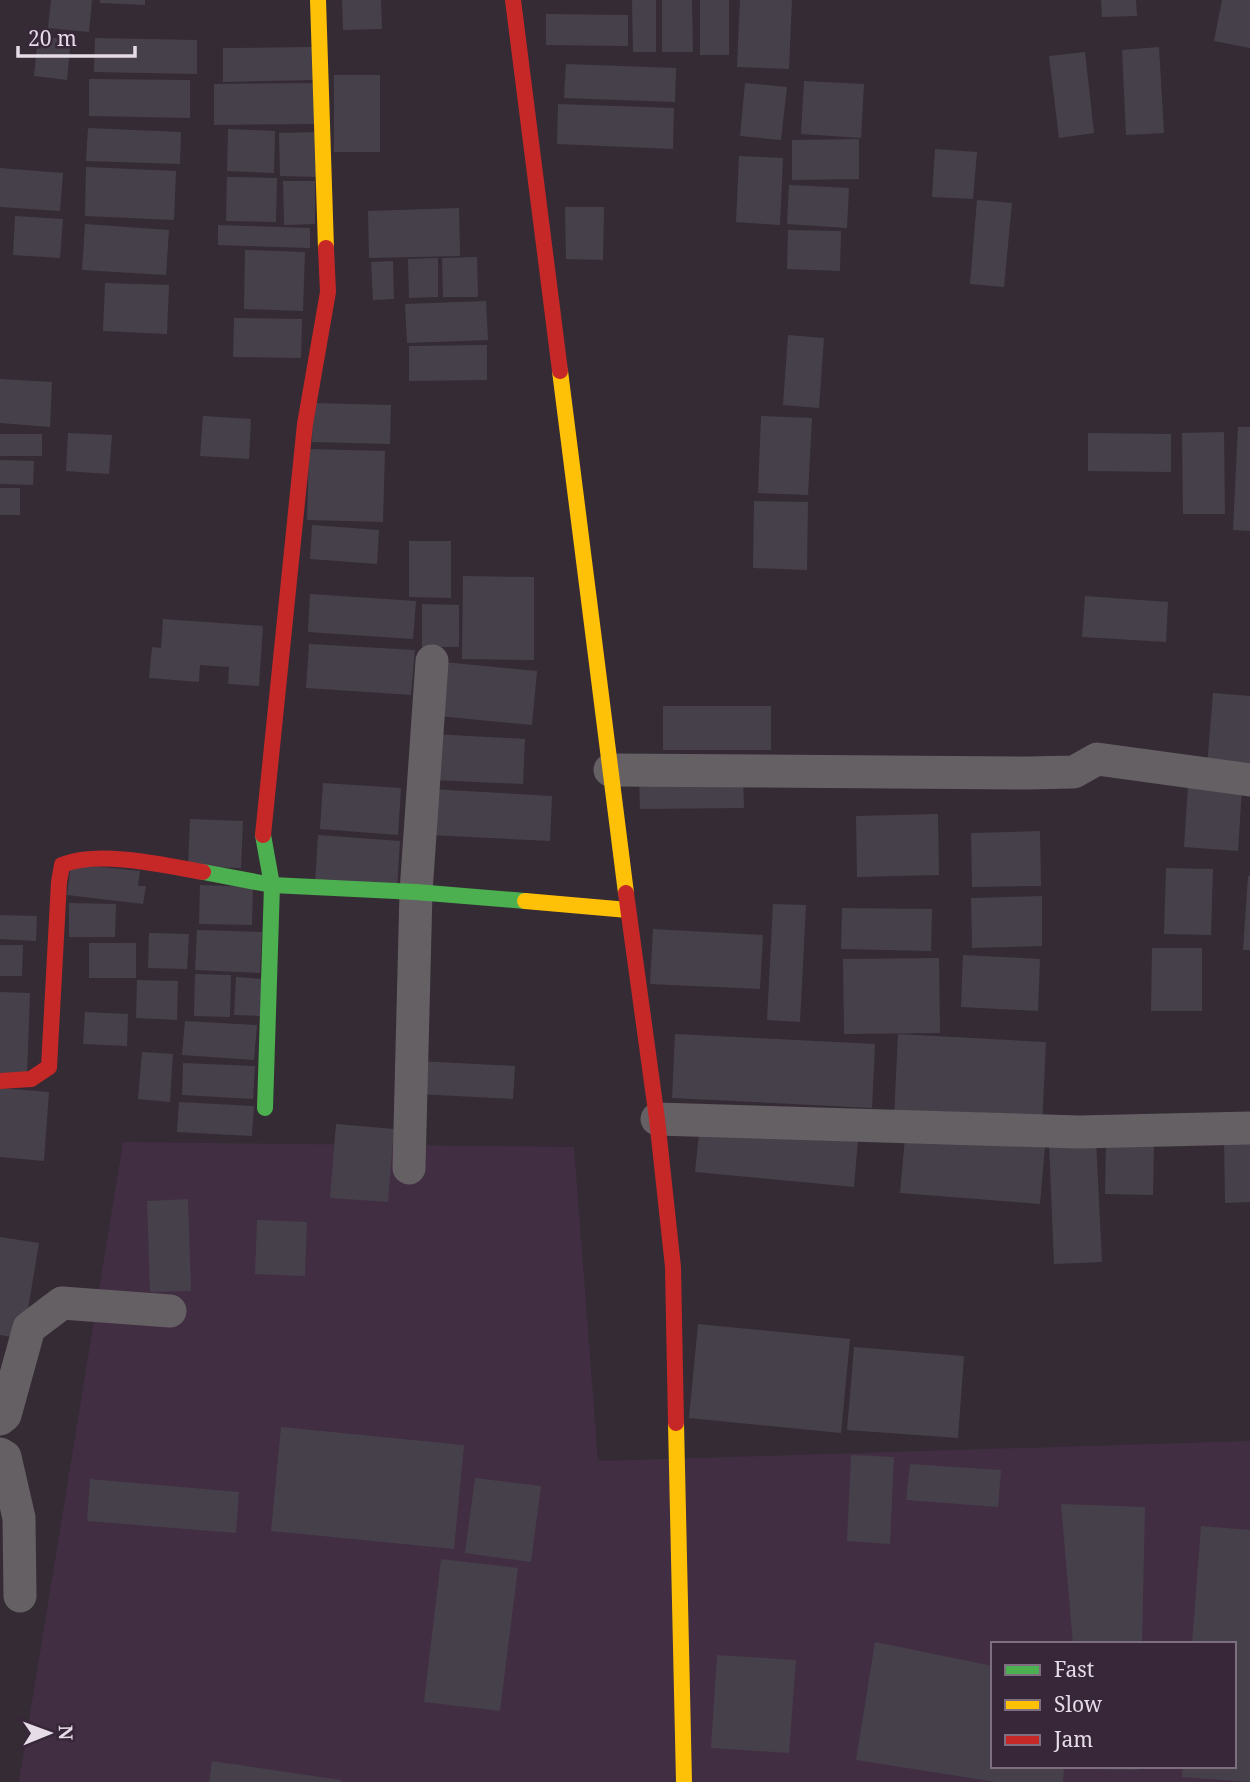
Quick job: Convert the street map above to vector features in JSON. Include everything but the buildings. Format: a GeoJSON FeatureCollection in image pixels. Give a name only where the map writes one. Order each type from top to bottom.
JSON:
{"type":"FeatureCollection","features":[{"type":"Feature","properties":{"kind":"street"},"geometry":{"type":"LineString","coordinates":[[265,1108],[272,884],[262,832],[305,424],[328,292],[318,0]]}},
{"type":"Feature","properties":{"kind":"street"},"geometry":{"type":"LineString","coordinates":[[513,0],[657,1119],[673,1267],[684,1782]]}},
{"type":"Feature","properties":{"kind":"street"},"geometry":{"type":"LineString","coordinates":[[409,1168],[416,892],[432,662]]}},
{"type":"Feature","properties":{"kind":"street"},"geometry":{"type":"LineString","coordinates":[[610,770],[1074,772],[1097,759],[1250,780]]}},
{"type":"Feature","properties":{"kind":"street"},"geometry":{"type":"LineString","coordinates":[[0,1081],[32,1079],[49,1067],[61,865],[76,859],[144,861],[272,884],[416,892],[628,910]]}},
{"type":"Feature","properties":{"kind":"street"},"geometry":{"type":"LineString","coordinates":[[657,1119],[1079,1132],[1250,1128]]}},
{"type":"Feature","properties":{"kind":"street"},"geometry":{"type":"LineString","coordinates":[[0,1419],[5,1415],[29,1328],[62,1303],[170,1311]]}},
{"type":"Feature","properties":{"kind":"street"},"geometry":{"type":"LineString","coordinates":[[0,1454],[5,1457],[19,1518],[20,1595]]}},
{"type":"Feature","properties":{"kind":"shaded area"},"geometry":{"type":"Polygon","coordinates":[[[123,1142],[574,1147],[598,1461],[1250,1441],[1250,1782],[19,1782],[123,1142]]]}},
{"type":"Feature","properties":{"kind":"traffic: fast"},"geometry":{"type":"LineString","coordinates":[[263,835],[272,885],[265,1108]]}},
{"type":"Feature","properties":{"kind":"traffic: fast"},"geometry":{"type":"LineString","coordinates":[[203,872],[272,885],[416,892],[525,901]]}},
{"type":"Feature","properties":{"kind":"traffic: slow"},"geometry":{"type":"LineString","coordinates":[[318,0],[326,248]]}},
{"type":"Feature","properties":{"kind":"traffic: slow"},"geometry":{"type":"LineString","coordinates":[[560,371],[626,893]]}},
{"type":"Feature","properties":{"kind":"traffic: slow"},"geometry":{"type":"LineString","coordinates":[[525,901],[628,910]]}},
{"type":"Feature","properties":{"kind":"traffic: slow"},"geometry":{"type":"LineString","coordinates":[[676,1423],[684,1782]]}},
{"type":"Feature","properties":{"kind":"traffic: jam"},"geometry":{"type":"LineString","coordinates":[[513,0],[560,371]]}},
{"type":"Feature","properties":{"kind":"traffic: jam"},"geometry":{"type":"LineString","coordinates":[[263,835],[305,424],[328,292],[326,248]]}},
{"type":"Feature","properties":{"kind":"traffic: jam"},"geometry":{"type":"LineString","coordinates":[[0,1081],[31,1079],[49,1067],[62,865],[77,861],[112,859],[203,872]]}},
{"type":"Feature","properties":{"kind":"traffic: jam"},"geometry":{"type":"LineString","coordinates":[[626,893],[657,1119],[673,1267],[676,1423]]}}]}
